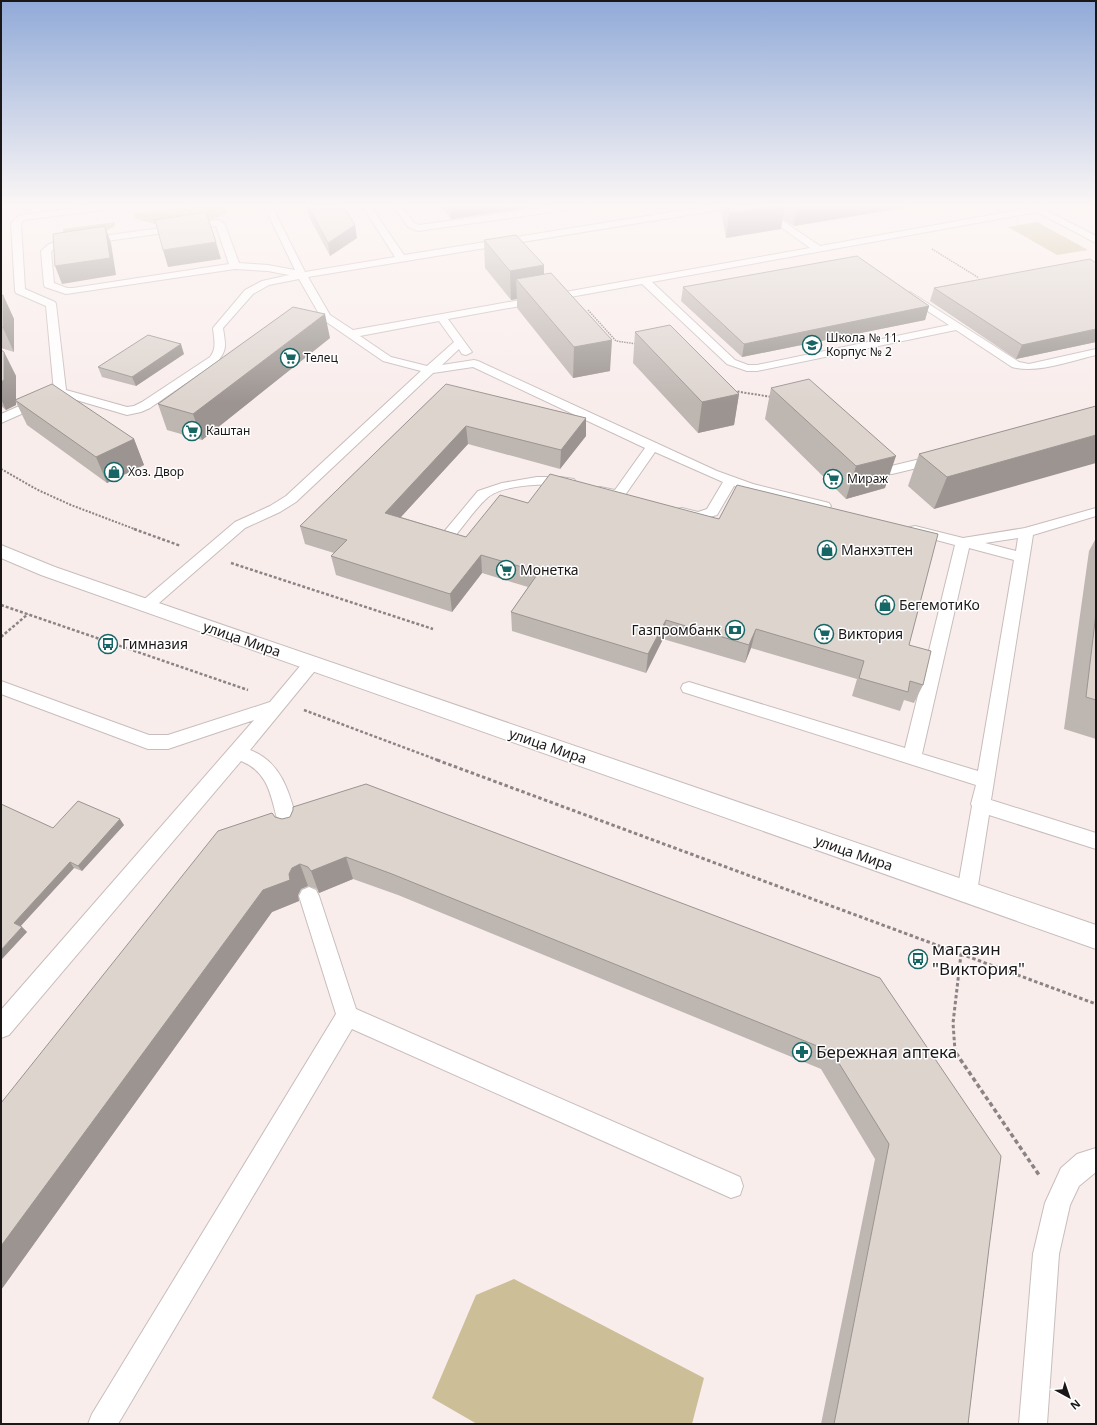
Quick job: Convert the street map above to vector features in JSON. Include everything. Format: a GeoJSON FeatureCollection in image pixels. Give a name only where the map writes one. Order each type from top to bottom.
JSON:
{"type":"FeatureCollection","features":[{"type":"Feature","properties":{"kind":"street","name":"улица Мира"},"geometry":{"type":"LineString","coordinates":[[1,551],[48,571],[146,606],[1096,937]]}},
{"type":"Feature","properties":{"kind":"lane"},"geometry":{"type":"LineString","coordinates":[[19,270],[20,291],[51,304],[60,392]]}},
{"type":"Feature","properties":{"kind":"lane"},"geometry":{"type":"LineString","coordinates":[[48,270],[49,285],[66,291],[205,270]]}},
{"type":"Feature","properties":{"kind":"lane"},"geometry":{"type":"LineString","coordinates":[[280,270],[302,275]]}},
{"type":"Feature","properties":{"kind":"lane"},"geometry":{"type":"LineString","coordinates":[[300,270],[322,312],[332,322],[390,360],[428,370],[474,363]]}},
{"type":"Feature","properties":{"kind":"lane"},"geometry":{"type":"LineString","coordinates":[[1,419],[60,392],[120,410],[127,411],[138,409],[214,359],[219,353],[220,348],[218,328],[249,292],[266,283],[328,270]]}},
{"type":"Feature","properties":{"kind":"lane"},"geometry":{"type":"LineString","coordinates":[[351,334],[698,270]]}},
{"type":"Feature","properties":{"kind":"lane"},"geometry":{"type":"LineString","coordinates":[[645,280],[730,362],[747,368],[757,368],[957,327]]}},
{"type":"Feature","properties":{"kind":"lane"},"geometry":{"type":"LineString","coordinates":[[899,287],[1016,366],[1029,367],[1096,352]]}},
{"type":"Feature","properties":{"kind":"lane"},"geometry":{"type":"LineString","coordinates":[[442,318],[474,363],[691,466],[730,481],[833,508]]}},
{"type":"Feature","properties":{"kind":"lane"},"geometry":{"type":"LineString","coordinates":[[146,606],[240,525],[275,509],[291,499],[428,370],[460,343]]}},
{"type":"Feature","properties":{"kind":"lane"},"geometry":{"type":"LineString","coordinates":[[618,496],[652,447]]}},
{"type":"Feature","properties":{"kind":"lane"},"geometry":{"type":"LineString","coordinates":[[892,470],[950,456]]}},
{"type":"Feature","properties":{"kind":"lane"},"geometry":{"type":"LineString","coordinates":[[450,533],[483,494],[500,487],[548,480],[563,481],[633,499]]}},
{"type":"Feature","properties":{"kind":"lane"},"geometry":{"type":"LineString","coordinates":[[669,509],[698,516],[712,512],[730,481]]}},
{"type":"Feature","properties":{"kind":"lane"},"geometry":{"type":"LineString","coordinates":[[963,542],[1026,532],[1096,512]]}},
{"type":"Feature","properties":{"kind":"lane"},"geometry":{"type":"LineString","coordinates":[[902,526],[1022,557]]}},
{"type":"Feature","properties":{"kind":"lane"},"geometry":{"type":"LineString","coordinates":[[967,892],[980,804],[1026,532]]}},
{"type":"Feature","properties":{"kind":"lane"},"geometry":{"type":"LineString","coordinates":[[912,757],[963,542]]}},
{"type":"Feature","properties":{"kind":"lane"},"geometry":{"type":"LineString","coordinates":[[1,1027],[238,752],[312,663]]}},
{"type":"Feature","properties":{"kind":"lane"},"geometry":{"type":"LineString","coordinates":[[1,687],[148,742],[158,743],[168,742],[277,704]]}},
{"type":"Feature","properties":{"kind":"lane"},"geometry":{"type":"LineString","coordinates":[[689,688],[984,780]]}},
{"type":"Feature","properties":{"kind":"lane"},"geometry":{"type":"LineString","coordinates":[[238,752],[258,761],[276,782],[291,832]]}},
{"type":"Feature","properties":{"kind":"lane"},"geometry":{"type":"LineString","coordinates":[[980,804],[1096,841]]}},
{"type":"Feature","properties":{"kind":"lane"},"geometry":{"type":"LineString","coordinates":[[102,1424],[347,1016],[310,896]]}},
{"type":"Feature","properties":{"kind":"lane"},"geometry":{"type":"LineString","coordinates":[[347,1016],[730,1186]]}},
{"type":"Feature","properties":{"kind":"lane"},"geometry":{"type":"LineString","coordinates":[[1033,1424],[1046,1254],[1058,1203],[1070,1177],[1086,1163],[1096,1160]]}},
{"type":"Feature","properties":{"kind":"path"},"geometry":{"type":"LineString","coordinates":[[967,270],[979,278]]}},
{"type":"Feature","properties":{"kind":"path"},"geometry":{"type":"LineString","coordinates":[[1,608],[3,605],[277,704],[1096,1004]]}},
{"type":"Feature","properties":{"kind":"path"},"geometry":{"type":"LineString","coordinates":[[1,637],[28,614]]}},
{"type":"Feature","properties":{"kind":"path"},"geometry":{"type":"LineString","coordinates":[[961,954],[953,1023],[955,1051],[1058,1203]]}},
{"type":"Feature","properties":{"kind":"shaded area"},"geometry":{"type":"Polygon","coordinates":[[[514,1279],[704,1378],[692,1424],[477,1424],[432,1398],[476,1295],[514,1279]]]}},
{"type":"Feature","properties":{"kind":"building"},"geometry":{"type":"Polygon","coordinates":[[[776,270],[878,270],[929,306],[744,344],[683,287],[776,270]]]}},
{"type":"Feature","properties":{"kind":"building"},"geometry":{"type":"Polygon","coordinates":[[[1028,270],[1096,270],[1096,329],[1022,345],[934,288],[1028,270]]]}},
{"type":"Feature","properties":{"kind":"building"},"geometry":{"type":"Polygon","coordinates":[[[551,273],[612,340],[574,347],[516,279],[551,273]]]}},
{"type":"Feature","properties":{"kind":"building"},"geometry":{"type":"Polygon","coordinates":[[[1,295],[3,295],[3,328],[1,327],[1,295]]]}},
{"type":"Feature","properties":{"kind":"building"},"geometry":{"type":"Polygon","coordinates":[[[293,307],[325,314],[193,414],[158,404],[293,307]]]}},
{"type":"Feature","properties":{"kind":"building"},"geometry":{"type":"Polygon","coordinates":[[[670,325],[739,394],[702,402],[635,332],[670,325]]]}},
{"type":"Feature","properties":{"kind":"building"},"geometry":{"type":"Polygon","coordinates":[[[148,335],[181,344],[132,377],[98,367],[148,335]]]}},
{"type":"Feature","properties":{"kind":"building"},"geometry":{"type":"Polygon","coordinates":[[[1,350],[4,352],[4,380],[1,382],[1,350]]]}},
{"type":"Feature","properties":{"kind":"building"},"geometry":{"type":"Polygon","coordinates":[[[809,379],[896,456],[856,466],[771,388],[809,379]]]}},
{"type":"Feature","properties":{"kind":"building"},"geometry":{"type":"Polygon","coordinates":[[[52,384],[134,439],[96,457],[15,400],[52,384]]]}},
{"type":"Feature","properties":{"kind":"building"},"geometry":{"type":"Polygon","coordinates":[[[446,384],[586,418],[561,450],[466,426],[385,513],[466,537],[500,495],[528,503],[550,474],[719,519],[737,485],[938,534],[909,645],[931,651],[923,685],[910,681],[908,692],[859,678],[864,661],[756,629],[749,645],[666,620],[648,654],[511,612],[539,572],[481,555],[450,594],[331,556],[347,540],[300,526],[446,384]]]}},
{"type":"Feature","properties":{"kind":"building"},"geometry":{"type":"Polygon","coordinates":[[[1096,406],[1096,435],[947,477],[919,454],[1096,406]]]}},
{"type":"Feature","properties":{"kind":"building"},"geometry":{"type":"Polygon","coordinates":[[[1096,613],[1096,700],[1086,697],[1096,613]]]}},
{"type":"Feature","properties":{"kind":"building"},"geometry":{"type":"Polygon","coordinates":[[[366,784],[880,978],[1001,1156],[968,1424],[834,1424],[889,1144],[832,1052],[392,874],[346,857],[311,871],[308,867],[300,864],[292,868],[289,874],[290,880],[263,890],[1,1246],[1,1103],[218,831],[272,813],[275,817],[282,819],[290,817],[293,807],[366,784]]]}},
{"type":"Feature","properties":{"kind":"building"},"geometry":{"type":"Polygon","coordinates":[[[78,801],[120,819],[78,866],[70,862],[14,923],[22,927],[1,950],[1,804],[53,828],[78,801]]]}},
{"type":"Feature","properties":{"kind":"place","name":"Школа № 11. Корпус № 2"},"geometry":{"type":"Point","coordinates":[812,345]}},
{"type":"Feature","properties":{"kind":"place","name":"Телец"},"geometry":{"type":"Point","coordinates":[290,358]}},
{"type":"Feature","properties":{"kind":"place","name":"Каштан"},"geometry":{"type":"Point","coordinates":[192,431]}},
{"type":"Feature","properties":{"kind":"place","name":"Хоз. Двор"},"geometry":{"type":"Point","coordinates":[114,472]}},
{"type":"Feature","properties":{"kind":"place","name":"Мираж"},"geometry":{"type":"Point","coordinates":[833,479]}},
{"type":"Feature","properties":{"kind":"place","name":"Манхэттен"},"geometry":{"type":"Point","coordinates":[827,550]}},
{"type":"Feature","properties":{"kind":"place","name":"Монетка"},"geometry":{"type":"Point","coordinates":[506,570]}},
{"type":"Feature","properties":{"kind":"place","name":"БегемотиКо"},"geometry":{"type":"Point","coordinates":[885,605]}},
{"type":"Feature","properties":{"kind":"place","name":"Газпромбанк"},"geometry":{"type":"Point","coordinates":[735,630]}},
{"type":"Feature","properties":{"kind":"place","name":"Виктория"},"geometry":{"type":"Point","coordinates":[824,634]}},
{"type":"Feature","properties":{"kind":"place","name":"Гимназия"},"geometry":{"type":"Point","coordinates":[108,644]}},
{"type":"Feature","properties":{"kind":"place","name":"магазин \"Виктория\""},"geometry":{"type":"Point","coordinates":[918,959]}},
{"type":"Feature","properties":{"kind":"place","name":"Бережная аптека"},"geometry":{"type":"Point","coordinates":[802,1052]}}]}
